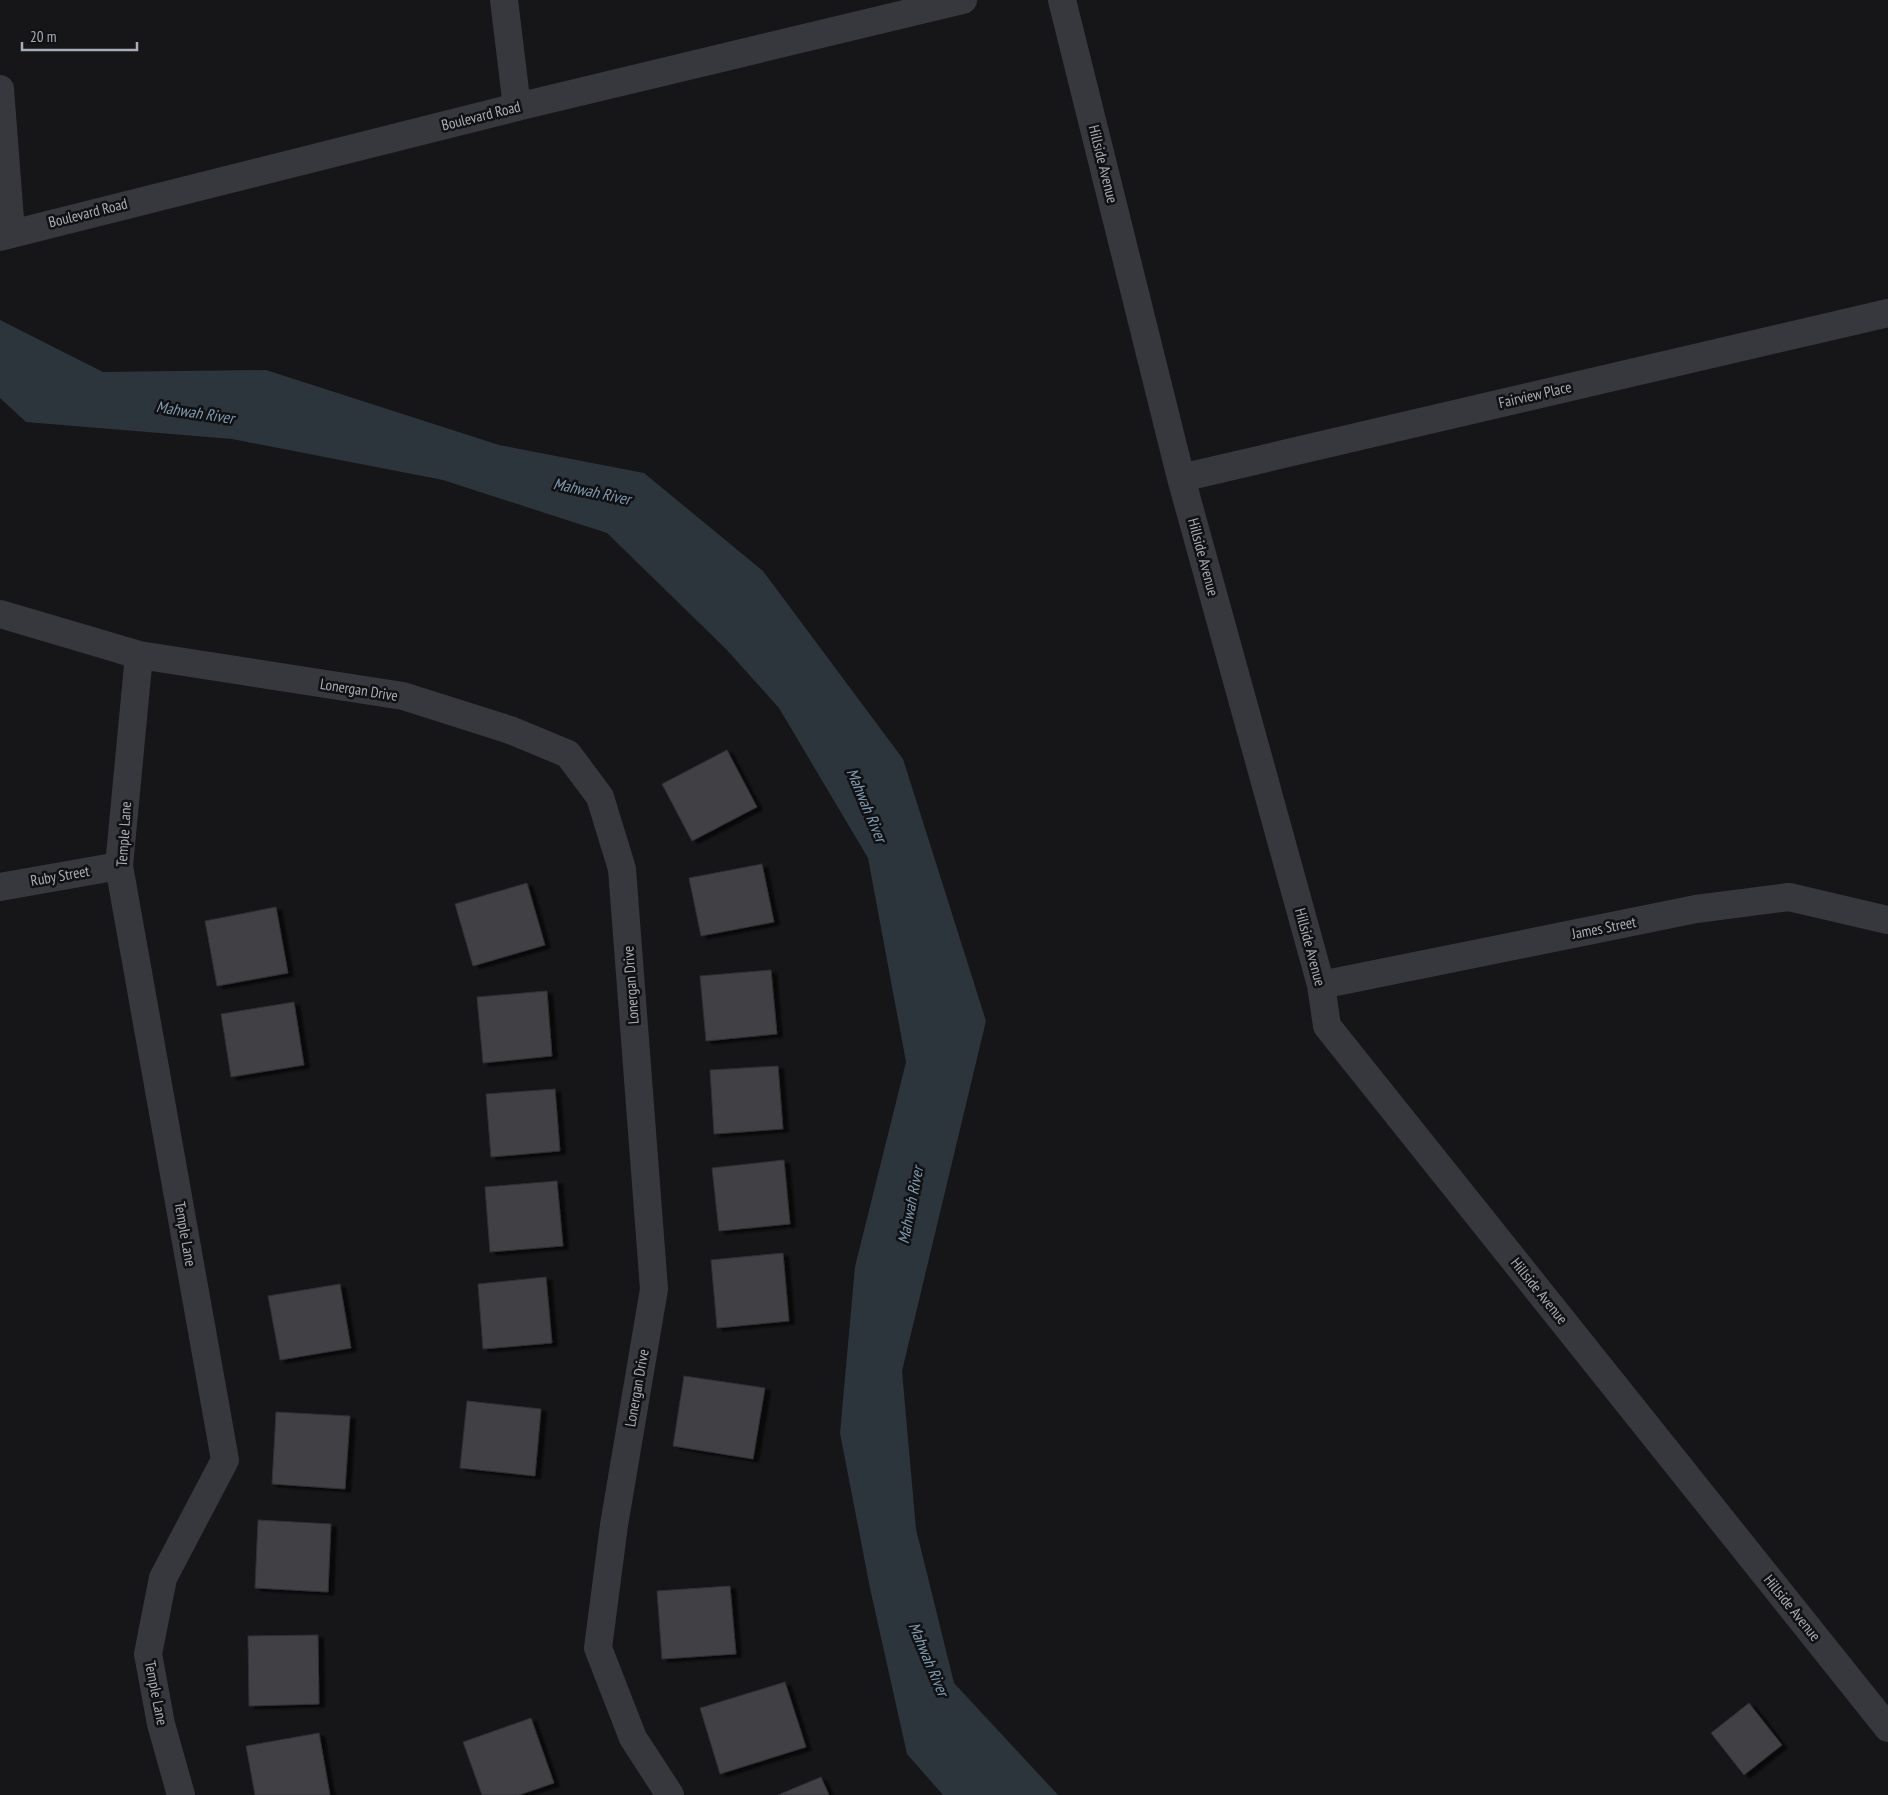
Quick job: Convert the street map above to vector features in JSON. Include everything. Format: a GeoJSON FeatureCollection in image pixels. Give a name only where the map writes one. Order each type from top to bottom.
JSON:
{"type":"FeatureCollection","features":[{"type":"Feature","properties":{"kind":"street"},"geometry":{"type":"LineString","coordinates":[[504,0],[518,107]]}},
{"type":"Feature","properties":{"kind":"street","name":"Boulevard Road"},"geometry":{"type":"LineString","coordinates":[[6,234],[518,107],[963,0]]}},
{"type":"Feature","properties":{"kind":"street","name":"Hillside Avenue"},"geometry":{"type":"LineString","coordinates":[[1062,0],[1181,478],[1321,985],[1327,1026],[1888,1728]]}},
{"type":"Feature","properties":{"kind":"street"},"geometry":{"type":"LineString","coordinates":[[0,89],[6,234]]}},
{"type":"Feature","properties":{"kind":"street","name":"Fairview Place"},"geometry":{"type":"LineString","coordinates":[[1181,478],[1888,313]]}},
{"type":"Feature","properties":{"kind":"street","name":"Lonergan Drive"},"geometry":{"type":"LineString","coordinates":[[0,614],[139,655],[412,699],[510,730],[568,754],[600,797],[622,869],[654,1289],[614,1525],[598,1648],[633,1738],[670,1795]]}},
{"type":"Feature","properties":{"kind":"street","name":"Temple Lane"},"geometry":{"type":"LineString","coordinates":[[139,655],[119,866],[224,1460],[163,1578],[148,1654],[161,1724],[181,1795]]}},
{"type":"Feature","properties":{"kind":"street","name":"Ruby Street"},"geometry":{"type":"LineString","coordinates":[[0,887],[119,866]]}},
{"type":"Feature","properties":{"kind":"street","name":"James Street"},"geometry":{"type":"LineString","coordinates":[[1321,985],[1696,909],[1789,897],[1888,920]]}},
{"type":"Feature","properties":{"kind":"water","name":"Mahwah River"},"geometry":{"type":"Polygon","coordinates":[[[0,320],[103,372],[266,370],[499,445],[644,473],[763,571],[903,759],[986,1021],[902,1371],[916,1529],[954,1683],[1058,1795],[943,1795],[907,1754],[870,1588],[840,1433],[855,1267],[906,1062],[868,858],[779,708],[726,649],[607,533],[443,480],[232,439],[26,422],[0,398],[0,320]]]}},
{"type":"Feature","properties":{"kind":"building"},"geometry":{"type":"Polygon","coordinates":[[[727,750],[757,807],[692,841],[662,784],[727,750]]]}},
{"type":"Feature","properties":{"kind":"building"},"geometry":{"type":"Polygon","coordinates":[[[762,864],[774,922],[701,936],[689,878],[762,864]]]}},
{"type":"Feature","properties":{"kind":"building"},"geometry":{"type":"Polygon","coordinates":[[[527,883],[545,945],[473,966],[455,904],[527,883]]]}},
{"type":"Feature","properties":{"kind":"building"},"geometry":{"type":"Polygon","coordinates":[[[276,907],[288,973],[217,986],[205,921],[276,907]]]}},
{"type":"Feature","properties":{"kind":"building"},"geometry":{"type":"Polygon","coordinates":[[[771,970],[777,1034],[706,1041],[700,976],[771,970]]]}},
{"type":"Feature","properties":{"kind":"building"},"geometry":{"type":"Polygon","coordinates":[[[547,991],[552,1056],[483,1063],[477,997],[547,991]]]}},
{"type":"Feature","properties":{"kind":"building"},"geometry":{"type":"Polygon","coordinates":[[[294,1002],[304,1065],[231,1077],[221,1014],[294,1002]]]}},
{"type":"Feature","properties":{"kind":"building"},"geometry":{"type":"Polygon","coordinates":[[[778,1066],[783,1129],[714,1134],[710,1070],[778,1066]]]}},
{"type":"Feature","properties":{"kind":"building"},"geometry":{"type":"Polygon","coordinates":[[[555,1089],[560,1151],[491,1157],[486,1094],[555,1089]]]}},
{"type":"Feature","properties":{"kind":"building"},"geometry":{"type":"Polygon","coordinates":[[[784,1160],[790,1224],[719,1231],[712,1168],[784,1160]]]}},
{"type":"Feature","properties":{"kind":"building"},"geometry":{"type":"Polygon","coordinates":[[[557,1181],[563,1246],[490,1252],[485,1187],[557,1181]]]}},
{"type":"Feature","properties":{"kind":"building"},"geometry":{"type":"Polygon","coordinates":[[[783,1253],[789,1321],[717,1328],[711,1260],[783,1253]]]}},
{"type":"Feature","properties":{"kind":"building"},"geometry":{"type":"Polygon","coordinates":[[[546,1277],[552,1343],[483,1349],[478,1284],[546,1277]]]}},
{"type":"Feature","properties":{"kind":"building"},"geometry":{"type":"Polygon","coordinates":[[[340,1284],[351,1348],[280,1360],[268,1296],[340,1284]]]}},
{"type":"Feature","properties":{"kind":"building"},"geometry":{"type":"Polygon","coordinates":[[[684,1376],[765,1388],[753,1459],[673,1446],[684,1376]]]}},
{"type":"Feature","properties":{"kind":"building"},"geometry":{"type":"Polygon","coordinates":[[[467,1401],[541,1409],[535,1476],[460,1468],[467,1401]]]}},
{"type":"Feature","properties":{"kind":"building"},"geometry":{"type":"Polygon","coordinates":[[[276,1412],[350,1416],[345,1489],[272,1484],[276,1412]]]}},
{"type":"Feature","properties":{"kind":"building"},"geometry":{"type":"Polygon","coordinates":[[[258,1520],[331,1524],[328,1592],[255,1588],[258,1520]]]}},
{"type":"Feature","properties":{"kind":"building"},"geometry":{"type":"Polygon","coordinates":[[[730,1586],[736,1654],[662,1659],[657,1591],[730,1586]]]}},
{"type":"Feature","properties":{"kind":"building"},"geometry":{"type":"Polygon","coordinates":[[[318,1635],[319,1704],[249,1706],[248,1636],[318,1635]]]}},
{"type":"Feature","properties":{"kind":"building"},"geometry":{"type":"Polygon","coordinates":[[[785,1682],[806,1747],[720,1774],[700,1708],[785,1682]]]}},
{"type":"Feature","properties":{"kind":"building"},"geometry":{"type":"Polygon","coordinates":[[[1749,1703],[1782,1745],[1744,1775],[1711,1733],[1749,1703]]]}},
{"type":"Feature","properties":{"kind":"building"},"geometry":{"type":"Polygon","coordinates":[[[531,1718],[554,1783],[519,1795],[482,1795],[463,1742],[531,1718]]]}},
{"type":"Feature","properties":{"kind":"building"},"geometry":{"type":"Polygon","coordinates":[[[319,1733],[330,1795],[255,1795],[246,1746],[319,1733]]]}},
{"type":"Feature","properties":{"kind":"building"},"geometry":{"type":"Polygon","coordinates":[[[821,1777],[829,1795],[778,1795],[821,1777]]]}}]}
